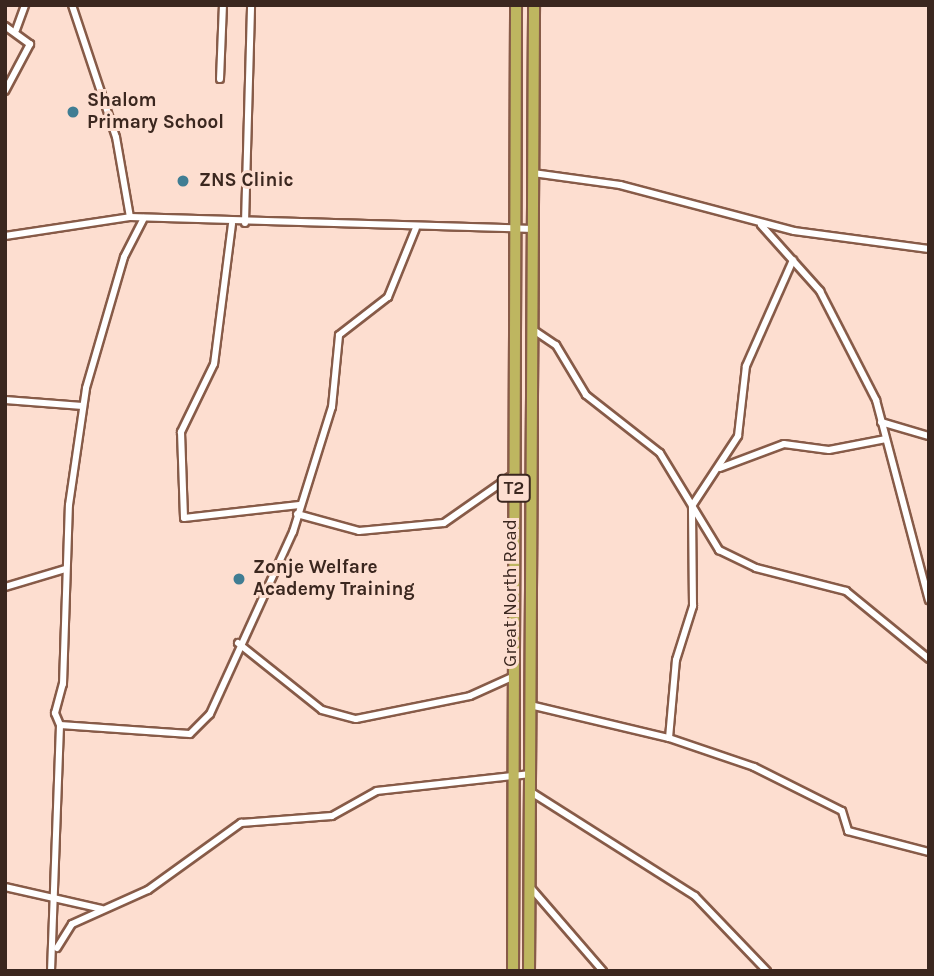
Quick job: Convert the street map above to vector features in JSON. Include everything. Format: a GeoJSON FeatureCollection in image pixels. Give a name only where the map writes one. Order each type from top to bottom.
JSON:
{"type":"FeatureCollection","features":[{"type":"Feature","properties":{"kind":"highway","name":"Great North Road"},"geometry":{"type":"LineString","coordinates":[[513,971],[516,5]]}},
{"type":"Feature","properties":{"kind":"highway","name":"Great North Road"},"geometry":{"type":"LineString","coordinates":[[530,971],[534,5]]}},
{"type":"Feature","properties":{"kind":"street"},"geometry":{"type":"LineString","coordinates":[[16,30],[25,5]]}},
{"type":"Feature","properties":{"kind":"street"},"geometry":{"type":"LineString","coordinates":[[72,5],[116,137],[130,217]]}},
{"type":"Feature","properties":{"kind":"street"},"geometry":{"type":"LineString","coordinates":[[220,79],[223,5]]}},
{"type":"Feature","properties":{"kind":"street"},"geometry":{"type":"LineString","coordinates":[[245,223],[250,5]]}},
{"type":"Feature","properties":{"kind":"street"},"geometry":{"type":"LineString","coordinates":[[5,26],[16,30],[30,44],[5,91]]}},
{"type":"Feature","properties":{"kind":"street"},"geometry":{"type":"LineString","coordinates":[[533,173],[620,185],[761,225],[929,249]]}},
{"type":"Feature","properties":{"kind":"street"},"geometry":{"type":"LineString","coordinates":[[5,236],[130,217],[232,224],[364,221],[416,228],[533,229]]}},
{"type":"Feature","properties":{"kind":"street"},"geometry":{"type":"LineString","coordinates":[[51,971],[56,950],[53,899],[60,725],[55,713],[63,684],[65,569],[83,406],[124,257],[144,218]]}},
{"type":"Feature","properties":{"kind":"street"},"geometry":{"type":"LineString","coordinates":[[232,224],[214,364],[181,432],[184,518],[299,505]]}},
{"type":"Feature","properties":{"kind":"street"},"geometry":{"type":"LineString","coordinates":[[761,225],[793,260],[833,312],[881,422],[929,600]]}},
{"type":"Feature","properties":{"kind":"street"},"geometry":{"type":"LineString","coordinates":[[60,725],[190,734],[216,704],[238,643],[286,551],[332,407],[339,335],[388,298],[416,228]]}},
{"type":"Feature","properties":{"kind":"street"},"geometry":{"type":"LineString","coordinates":[[669,738],[676,660],[693,606],[691,506],[719,469],[742,423],[746,366],[793,260]]}},
{"type":"Feature","properties":{"kind":"street"},"geometry":{"type":"LineString","coordinates":[[531,328],[556,345],[586,394],[660,453],[691,506],[726,555],[846,592],[929,659]]}},
{"type":"Feature","properties":{"kind":"street"},"geometry":{"type":"LineString","coordinates":[[5,400],[83,406]]}},
{"type":"Feature","properties":{"kind":"street"},"geometry":{"type":"LineString","coordinates":[[881,422],[929,436]]}},
{"type":"Feature","properties":{"kind":"street"},"geometry":{"type":"LineString","coordinates":[[719,469],[784,444],[829,450],[886,439]]}},
{"type":"Feature","properties":{"kind":"street"},"geometry":{"type":"LineString","coordinates":[[297,514],[359,531],[444,523],[514,474]]}},
{"type":"Feature","properties":{"kind":"street"},"geometry":{"type":"LineString","coordinates":[[5,586],[65,569]]}},
{"type":"Feature","properties":{"kind":"street"},"geometry":{"type":"LineString","coordinates":[[238,643],[322,710],[356,719],[470,696],[514,676]]}},
{"type":"Feature","properties":{"kind":"street"},"geometry":{"type":"LineString","coordinates":[[530,705],[669,738],[754,768],[837,808],[848,831],[929,852]]}},
{"type":"Feature","properties":{"kind":"street"},"geometry":{"type":"LineString","coordinates":[[56,950],[72,924],[148,890],[241,823],[319,818],[377,791],[513,773],[530,774]]}},
{"type":"Feature","properties":{"kind":"street"},"geometry":{"type":"LineString","coordinates":[[530,791],[695,896],[766,971]]}},
{"type":"Feature","properties":{"kind":"street"},"geometry":{"type":"LineString","coordinates":[[530,886],[603,971]]}},
{"type":"Feature","properties":{"kind":"street"},"geometry":{"type":"LineString","coordinates":[[5,887],[102,909]]}},
{"type":"Feature","properties":{"kind":"place","name":"Shalom Primary School"},"geometry":{"type":"Point","coordinates":[73,112]}},
{"type":"Feature","properties":{"kind":"place","name":"ZNS Clinic"},"geometry":{"type":"Point","coordinates":[183,181]}},
{"type":"Feature","properties":{"kind":"place","name":"Zonje Welfare Academy Training"},"geometry":{"type":"Point","coordinates":[239,579]}}]}
